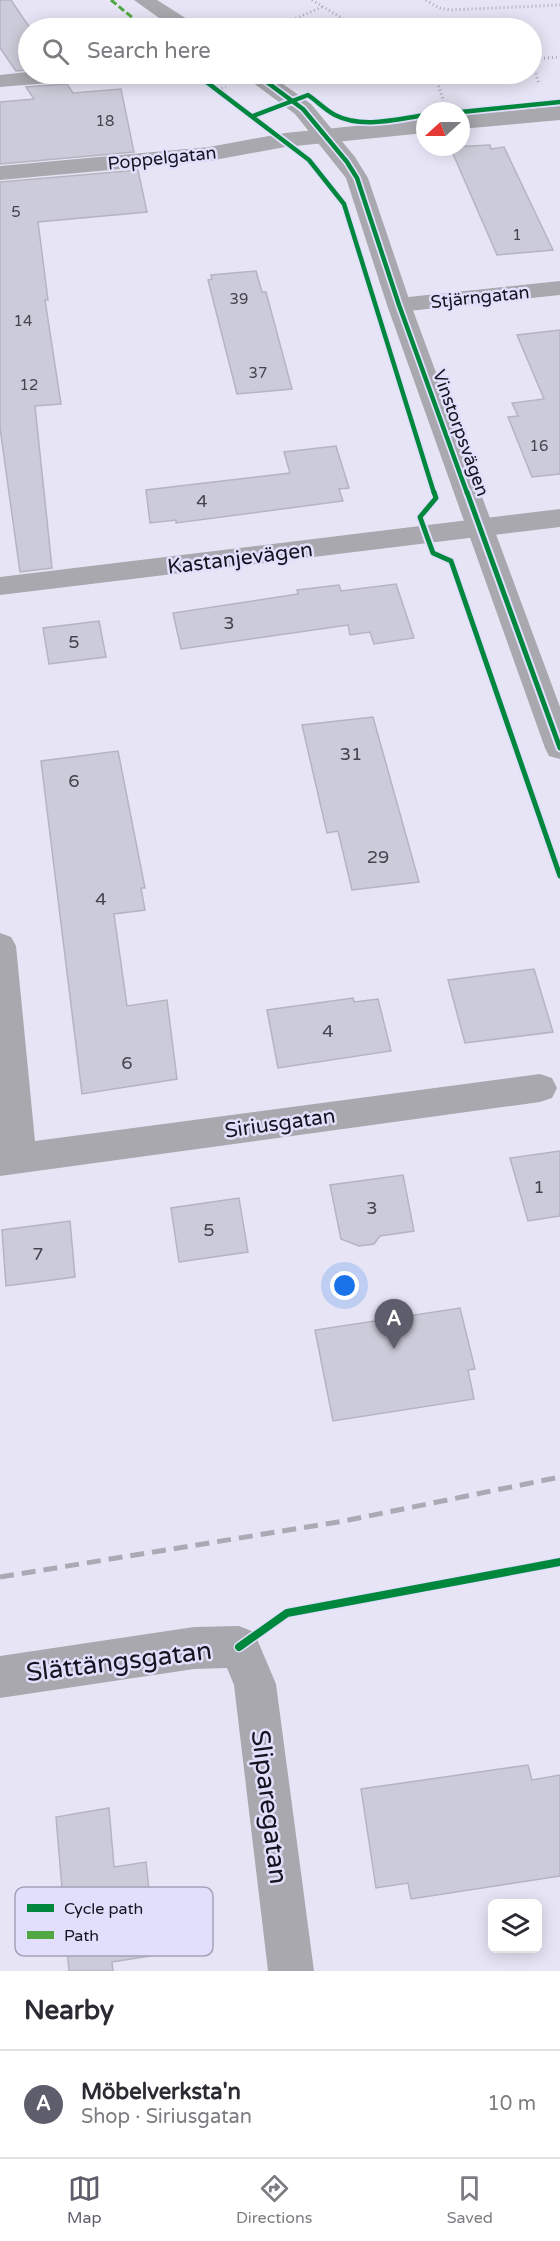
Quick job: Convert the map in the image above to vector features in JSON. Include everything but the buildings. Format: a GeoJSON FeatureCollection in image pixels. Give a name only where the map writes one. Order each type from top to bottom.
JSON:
{"type":"FeatureCollection","features":[{"type":"Feature","properties":{"kind":"street"},"geometry":{"type":"LineString","coordinates":[[144,0],[169,18]]}},
{"type":"Feature","properties":{"kind":"street"},"geometry":{"type":"LineString","coordinates":[[0,81],[18,80]]}},
{"type":"Feature","properties":{"kind":"street","name":"Vinstorpsvägen"},"geometry":{"type":"LineString","coordinates":[[254,84],[287,115],[323,135],[347,162],[357,178],[399,305],[560,748]]}},
{"type":"Feature","properties":{"kind":"street"},"geometry":{"type":"LineString","coordinates":[[470,121],[560,113]]}},
{"type":"Feature","properties":{"kind":"street","name":"Poppelgatan"},"geometry":{"type":"LineString","coordinates":[[0,173],[209,154],[323,135],[416,127]]}},
{"type":"Feature","properties":{"kind":"street","name":"Stjärngatan"},"geometry":{"type":"LineString","coordinates":[[399,305],[560,288]]}},
{"type":"Feature","properties":{"kind":"street","name":"Kastanjevägen"},"geometry":{"type":"LineString","coordinates":[[0,586],[560,518]]}},
{"type":"Feature","properties":{"kind":"street"},"geometry":{"type":"LineString","coordinates":[[0,946],[9,1159]]}},
{"type":"Feature","properties":{"kind":"street","name":"Siriusgatan"},"geometry":{"type":"LineString","coordinates":[[9,1159],[540,1088]]}},
{"type":"Feature","properties":{"kind":"street","name":"Slättängsgatan"},"geometry":{"type":"LineString","coordinates":[[0,1677],[195,1648],[239,1647]]}},
{"type":"Feature","properties":{"kind":"street","name":"Sliparegatan"},"geometry":{"type":"LineString","coordinates":[[239,1647],[255,1684],[291,1971]]}},
{"type":"Feature","properties":{"kind":"path"},"geometry":{"type":"LineString","coordinates":[[312,0],[341,18]]}},
{"type":"Feature","properties":{"kind":"path"},"geometry":{"type":"LineString","coordinates":[[426,0],[439,8],[451,10],[560,4]]}},
{"type":"Feature","properties":{"kind":"path"},"geometry":{"type":"LineString","coordinates":[[297,18],[323,7]]}},
{"type":"Feature","properties":{"kind":"path"},"geometry":{"type":"LineString","coordinates":[[542,58],[560,57]]}},
{"type":"Feature","properties":{"kind":"path"},"geometry":{"type":"LineString","coordinates":[[438,84],[444,102]]}},
{"type":"Feature","properties":{"kind":"railway"},"geometry":{"type":"LineString","coordinates":[[0,1577],[344,1521],[560,1477]]}},
{"type":"Feature","properties":{"kind":"marked path"},"geometry":{"type":"LineString","coordinates":[[111,0],[133,18]]}},
{"type":"Feature","properties":{"kind":"cycle path"},"geometry":{"type":"LineString","coordinates":[[209,84],[309,160],[344,204],[436,498],[420,517],[433,553],[451,561],[560,876]]}},
{"type":"Feature","properties":{"kind":"cycle path"},"geometry":{"type":"LineString","coordinates":[[269,84],[303,109],[347,162],[357,178],[399,305],[560,748]]}},
{"type":"Feature","properties":{"kind":"cycle path"},"geometry":{"type":"LineString","coordinates":[[253,116],[308,95],[335,115],[345,119],[367,122],[416,116]]}},
{"type":"Feature","properties":{"kind":"cycle path"},"geometry":{"type":"LineString","coordinates":[[470,111],[560,102]]}},
{"type":"Feature","properties":{"kind":"cycle path"},"geometry":{"type":"LineString","coordinates":[[239,1647],[287,1613],[560,1562]]}},
{"type":"Feature","properties":{"kind":"place","name":"Möbelverksta'n"},"geometry":{"type":"Point","coordinates":[394,1349]}}]}
